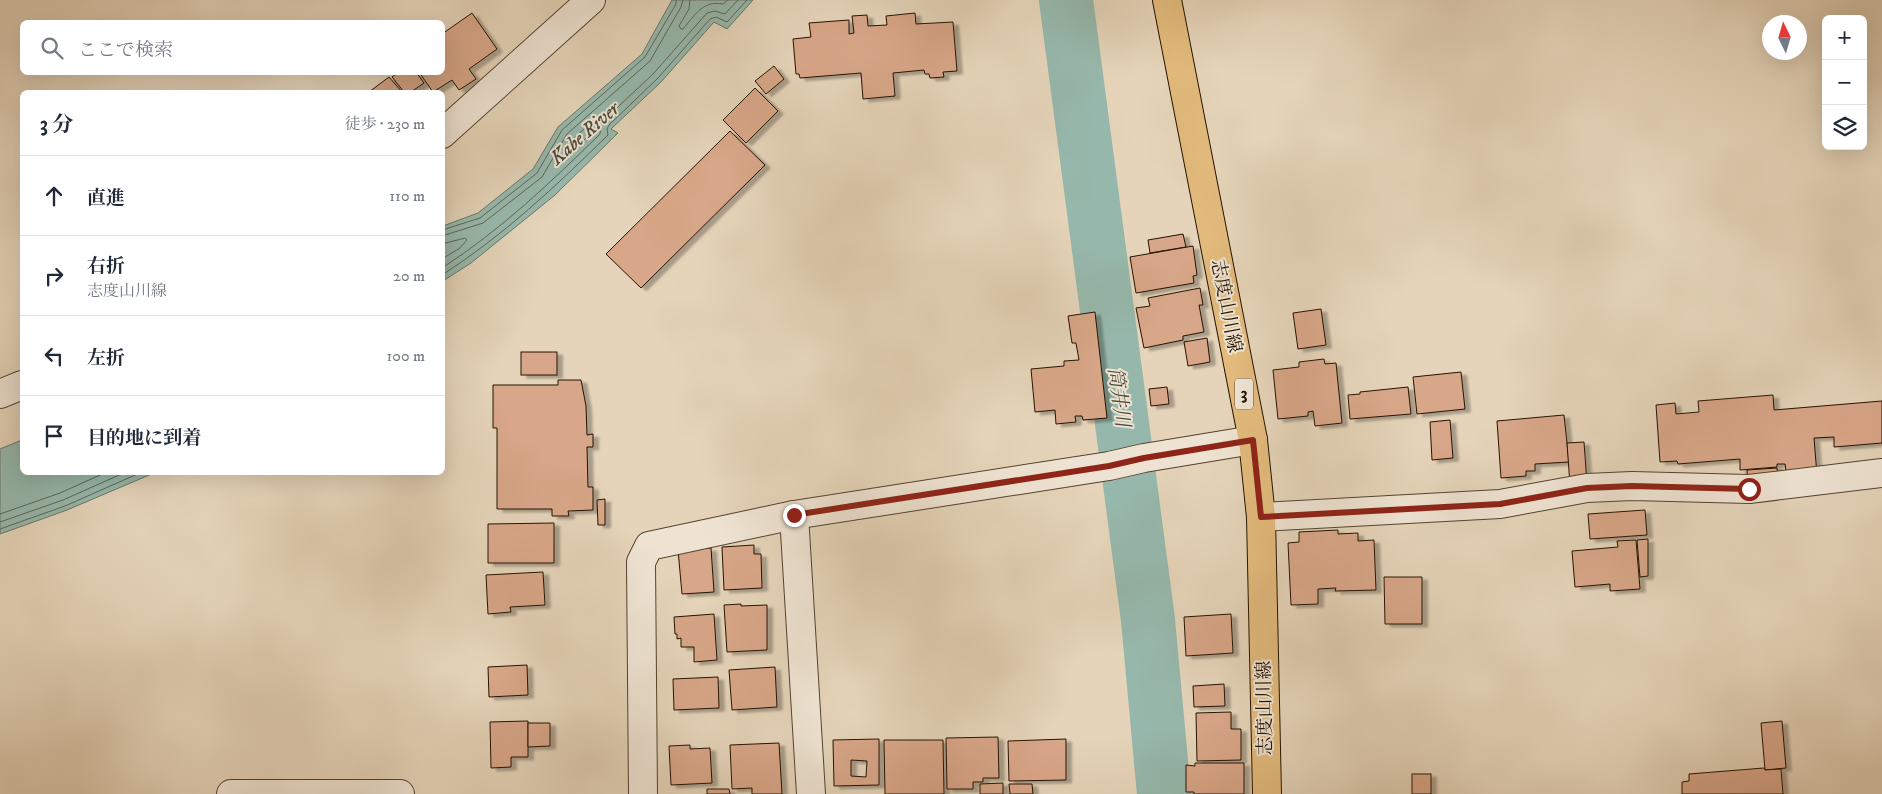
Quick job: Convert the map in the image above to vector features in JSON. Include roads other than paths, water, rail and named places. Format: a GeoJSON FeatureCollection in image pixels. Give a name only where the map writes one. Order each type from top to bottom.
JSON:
{"type":"FeatureCollection","features":[{"type":"Feature","properties":{"kind":"main road","name":"志度山川線"},"geometry":{"type":"LineString","coordinates":[[1167,0],[1253,440],[1261,517],[1267,794]]}},
{"type":"Feature","properties":{"kind":"street"},"geometry":{"type":"LineString","coordinates":[[445,131],[591,0]]}},
{"type":"Feature","properties":{"kind":"street"},"geometry":{"type":"LineString","coordinates":[[0,394],[20,386]]}},
{"type":"Feature","properties":{"kind":"street"},"geometry":{"type":"LineString","coordinates":[[643,794],[640,562],[649,546],[794,515],[1109,466],[1144,458],[1253,440]]}},
{"type":"Feature","properties":{"kind":"street"},"geometry":{"type":"LineString","coordinates":[[1261,517],[1500,504],[1587,488],[1632,486],[1749,489],[1882,473]]}},
{"type":"Feature","properties":{"kind":"street"},"geometry":{"type":"LineString","coordinates":[[794,515],[811,794]]}},
{"type":"Feature","properties":{"kind":"street"},"geometry":{"type":"LineString","coordinates":[[232,794],[400,794]]}},
{"type":"Feature","properties":{"kind":"water","name":"Kabe River"},"geometry":{"type":"Polygon","coordinates":[[[672,0],[753,0],[727,29],[714,22],[661,82],[611,129],[618,133],[555,195],[471,263],[445,280],[445,225],[478,213],[533,169],[558,127],[642,54],[672,0]]]}},
{"type":"Feature","properties":{"kind":"water"},"geometry":{"type":"Polygon","coordinates":[[[20,441],[20,475],[149,475],[67,510],[0,534],[0,449],[20,441]]]}},
{"type":"Feature","properties":{"kind":"waterway","name":"筒井川"},"geometry":{"type":"LineString","coordinates":[[1066,0],[1148,620],[1164,794]]}}]}
